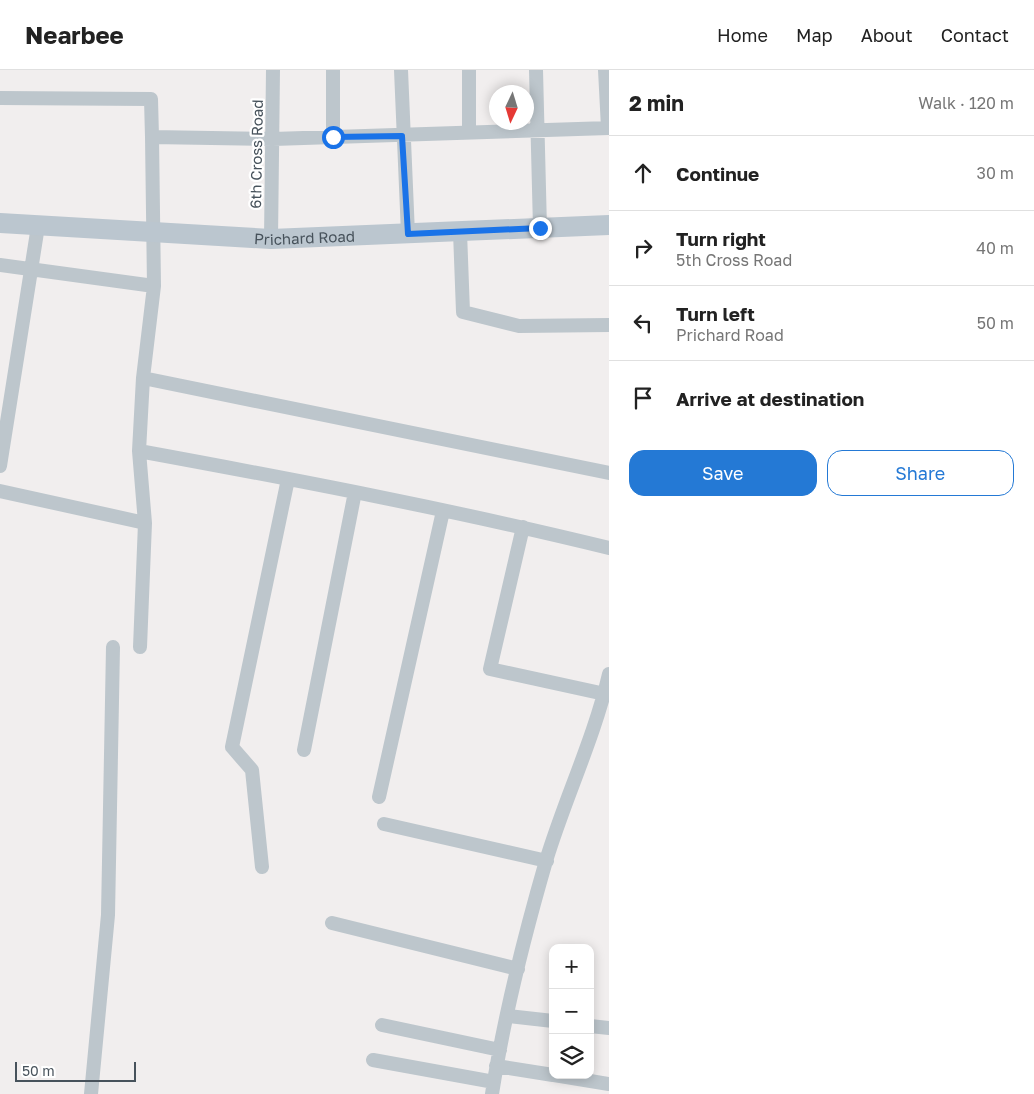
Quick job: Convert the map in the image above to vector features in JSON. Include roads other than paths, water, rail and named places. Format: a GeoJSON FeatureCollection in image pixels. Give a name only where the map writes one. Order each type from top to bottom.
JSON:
{"type":"FeatureCollection","features":[{"type":"Feature","properties":{"kind":"street","name":"6th Cross Road"},"geometry":{"type":"LineString","coordinates":[[271,239],[273,70]]}},
{"type":"Feature","properties":{"kind":"street"},"geometry":{"type":"LineString","coordinates":[[333,70],[333,137]]}},
{"type":"Feature","properties":{"kind":"street"},"geometry":{"type":"LineString","coordinates":[[401,70],[402,136],[408,234]]}},
{"type":"Feature","properties":{"kind":"street"},"geometry":{"type":"LineString","coordinates":[[468,70],[469,133]]}},
{"type":"Feature","properties":{"kind":"street"},"geometry":{"type":"LineString","coordinates":[[536,70],[540,228]]}},
{"type":"Feature","properties":{"kind":"street"},"geometry":{"type":"LineString","coordinates":[[152,136],[273,138],[402,136],[608,128],[605,70]]}},
{"type":"Feature","properties":{"kind":"street"},"geometry":{"type":"LineString","coordinates":[[0,98],[151,99],[154,286],[143,378],[139,451],[145,523],[140,647]]}},
{"type":"Feature","properties":{"kind":"street","name":"Prichard Road"},"geometry":{"type":"LineString","coordinates":[[0,223],[154,234],[271,239],[609,226]]}},
{"type":"Feature","properties":{"kind":"street"},"geometry":{"type":"LineString","coordinates":[[0,466],[38,226]]}},
{"type":"Feature","properties":{"kind":"street"},"geometry":{"type":"LineString","coordinates":[[460,232],[463,312],[519,326],[609,325]]}},
{"type":"Feature","properties":{"kind":"street"},"geometry":{"type":"LineString","coordinates":[[0,265],[154,286]]}},
{"type":"Feature","properties":{"kind":"street"},"geometry":{"type":"LineString","coordinates":[[143,378],[609,473]]}},
{"type":"Feature","properties":{"kind":"street"},"geometry":{"type":"LineString","coordinates":[[139,451],[288,478],[523,527],[609,548]]}},
{"type":"Feature","properties":{"kind":"street"},"geometry":{"type":"LineString","coordinates":[[262,867],[252,770],[232,748],[288,478]]}},
{"type":"Feature","properties":{"kind":"street"},"geometry":{"type":"LineString","coordinates":[[0,490],[145,523]]}},
{"type":"Feature","properties":{"kind":"street"},"geometry":{"type":"LineString","coordinates":[[304,750],[355,492]]}},
{"type":"Feature","properties":{"kind":"street"},"geometry":{"type":"LineString","coordinates":[[379,797],[443,511]]}},
{"type":"Feature","properties":{"kind":"street"},"geometry":{"type":"LineString","coordinates":[[523,527],[490,669],[607,695]]}},
{"type":"Feature","properties":{"kind":"street"},"geometry":{"type":"LineString","coordinates":[[91,1094],[108,916],[113,647]]}},
{"type":"Feature","properties":{"kind":"street"},"geometry":{"type":"LineString","coordinates":[[373,1060],[493,1088],[496,1066],[518,969],[546,861],[607,695],[609,674]]}},
{"type":"Feature","properties":{"kind":"street"},"geometry":{"type":"LineString","coordinates":[[384,824],[546,861]]}},
{"type":"Feature","properties":{"kind":"street"},"geometry":{"type":"LineString","coordinates":[[332,923],[518,969]]}},
{"type":"Feature","properties":{"kind":"street"},"geometry":{"type":"LineString","coordinates":[[508,1016],[549,1021]]}},
{"type":"Feature","properties":{"kind":"street"},"geometry":{"type":"LineString","coordinates":[[382,1025],[500,1050]]}},
{"type":"Feature","properties":{"kind":"street"},"geometry":{"type":"LineString","coordinates":[[594,1026],[609,1028]]}},
{"type":"Feature","properties":{"kind":"street"},"geometry":{"type":"LineString","coordinates":[[496,1066],[549,1074]]}},
{"type":"Feature","properties":{"kind":"street"},"geometry":{"type":"LineString","coordinates":[[578,1079],[609,1084]]}}]}
